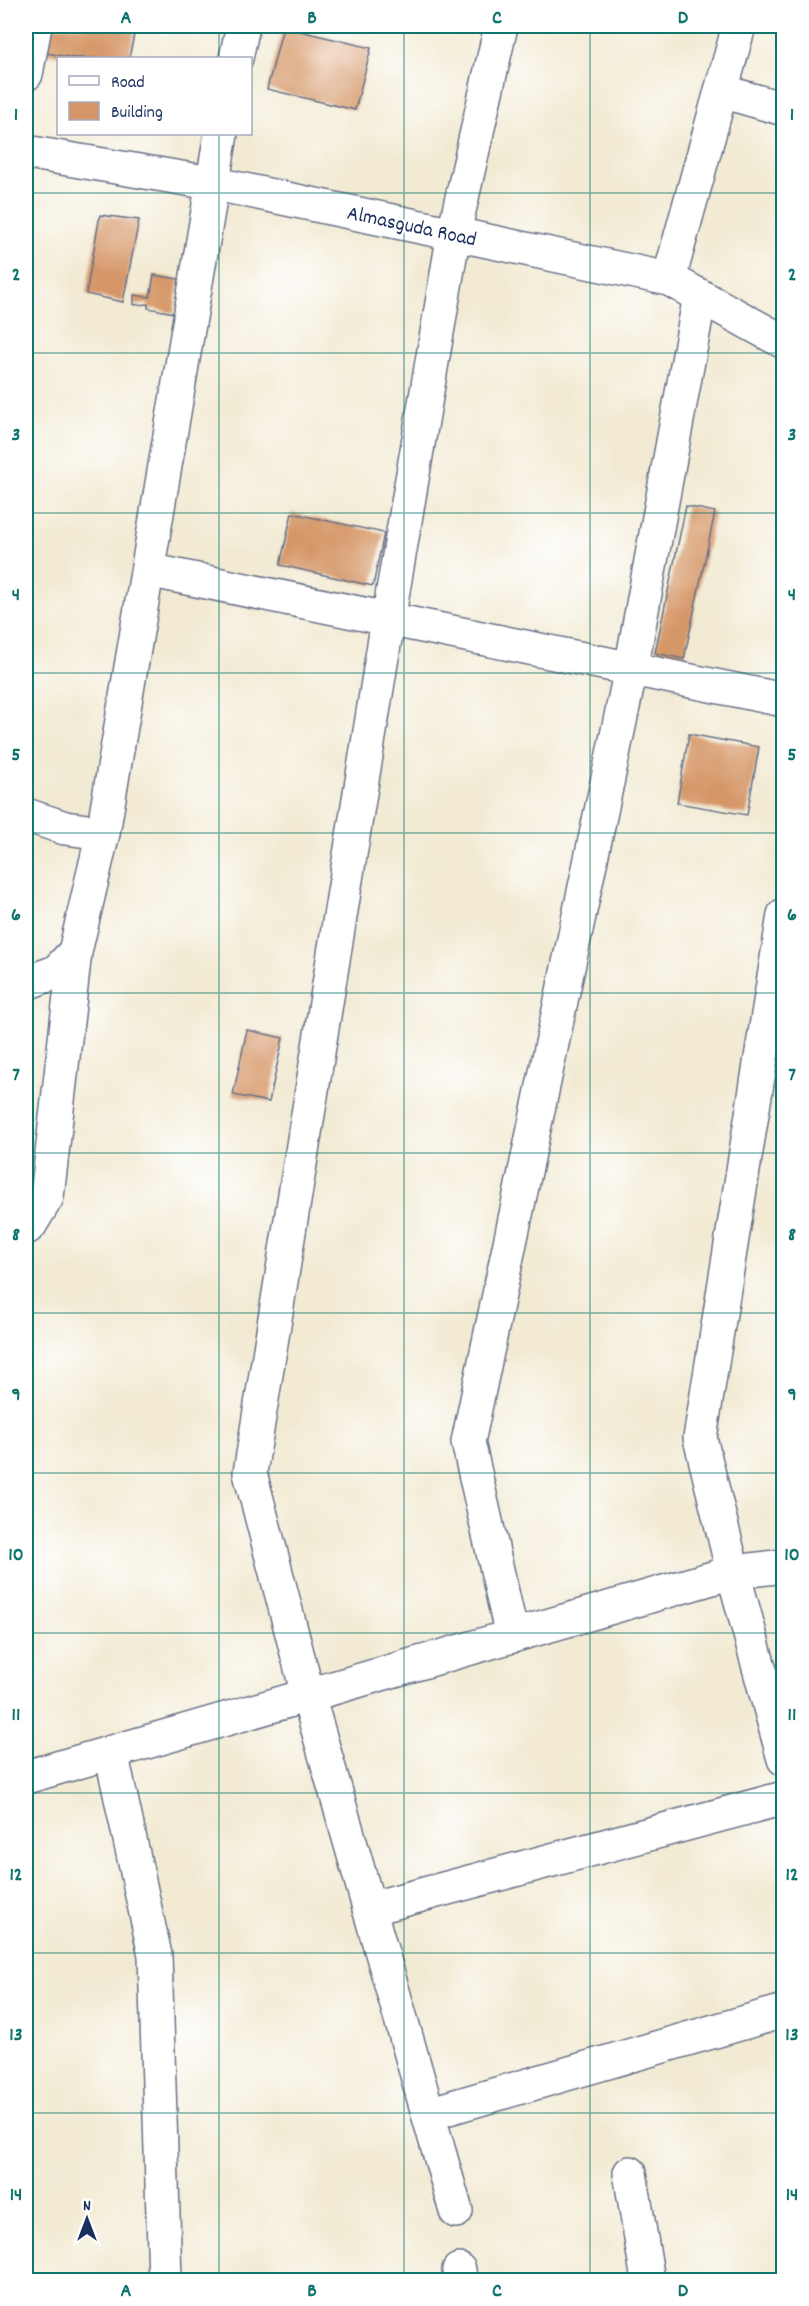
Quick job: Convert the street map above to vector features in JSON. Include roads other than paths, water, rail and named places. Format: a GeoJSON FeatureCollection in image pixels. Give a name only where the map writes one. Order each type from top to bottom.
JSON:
{"type":"FeatureCollection","features":[{"type":"Feature","properties":{"kind":"street"},"geometry":{"type":"LineString","coordinates":[[26,74],[35,26]]}},
{"type":"Feature","properties":{"kind":"street"},"geometry":{"type":"LineString","coordinates":[[236,57],[243,26]]}},
{"type":"Feature","properties":{"kind":"street"},"geometry":{"type":"LineString","coordinates":[[456,2211],[308,1695],[250,1473],[388,620],[454,233],[501,26]]}},
{"type":"Feature","properties":{"kind":"street"},"geometry":{"type":"LineString","coordinates":[[669,279],[739,26]]}},
{"type":"Feature","properties":{"kind":"street"},"geometry":{"type":"LineString","coordinates":[[721,91],[783,109]]}},
{"type":"Feature","properties":{"kind":"street"},"geometry":{"type":"LineString","coordinates":[[26,1228],[47,1197],[75,952],[103,833],[221,135]]}},
{"type":"Feature","properties":{"kind":"street","name":"Almasguda Road"},"geometry":{"type":"LineString","coordinates":[[26,152],[211,183],[669,279],[783,342]]}},
{"type":"Feature","properties":{"kind":"street"},"geometry":{"type":"LineString","coordinates":[[512,1636],[468,1443],[631,669],[700,296]]}},
{"type":"Feature","properties":{"kind":"street"},"geometry":{"type":"LineString","coordinates":[[148,570],[783,700]]}},
{"type":"Feature","properties":{"kind":"street"},"geometry":{"type":"LineString","coordinates":[[26,814],[65,828],[103,833]]}},
{"type":"Feature","properties":{"kind":"street"},"geometry":{"type":"LineString","coordinates":[[783,915],[700,1437],[783,1759]]}},
{"type":"Feature","properties":{"kind":"street"},"geometry":{"type":"LineString","coordinates":[[26,983],[56,972],[75,952]]}},
{"type":"Feature","properties":{"kind":"street"},"geometry":{"type":"LineString","coordinates":[[26,1777],[733,1572],[783,1566]]}},
{"type":"Feature","properties":{"kind":"street"},"geometry":{"type":"LineString","coordinates":[[111,1752],[155,1955],[165,2280]]}},
{"type":"Feature","properties":{"kind":"street"},"geometry":{"type":"LineString","coordinates":[[369,1909],[783,1798]]}},
{"type":"Feature","properties":{"kind":"street"},"geometry":{"type":"LineString","coordinates":[[428,2114],[783,2011]]}},
{"type":"Feature","properties":{"kind":"street"},"geometry":{"type":"LineString","coordinates":[[630,2173],[648,2280]]}}]}
